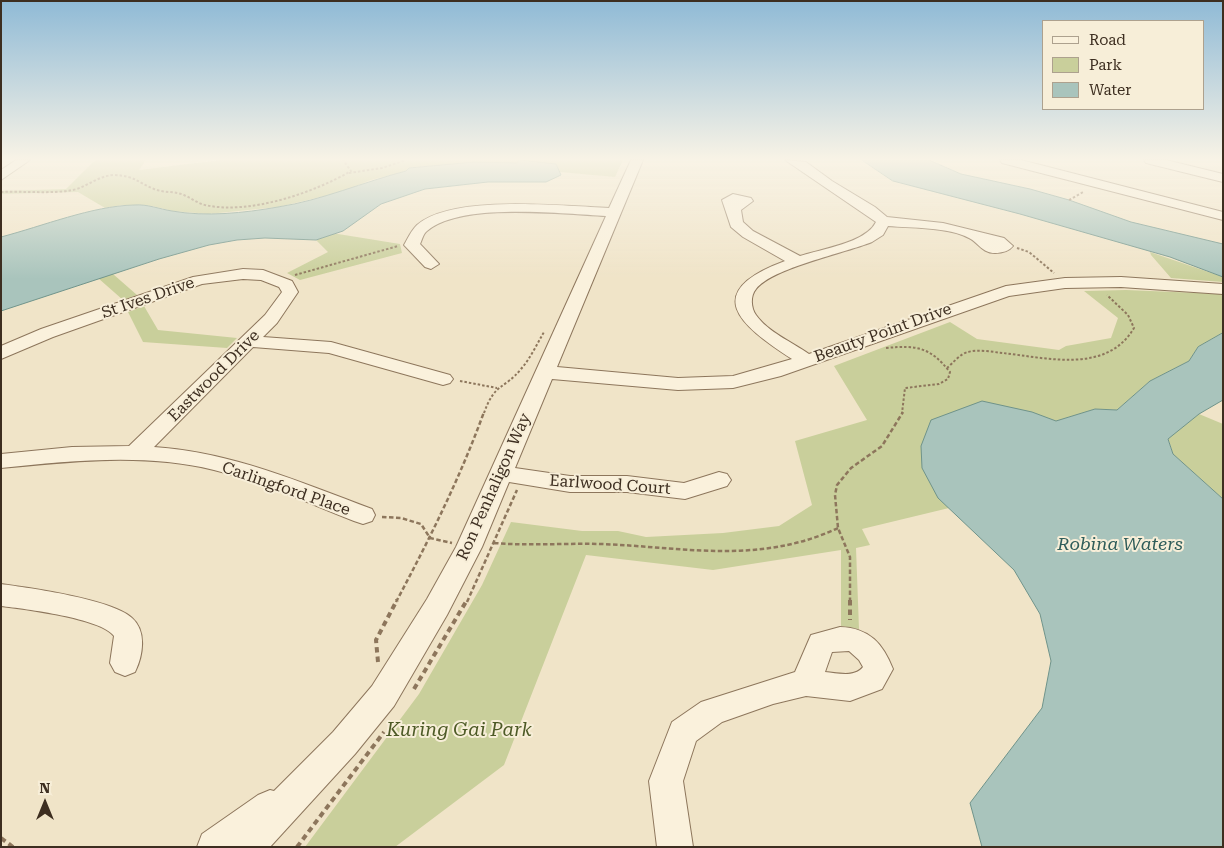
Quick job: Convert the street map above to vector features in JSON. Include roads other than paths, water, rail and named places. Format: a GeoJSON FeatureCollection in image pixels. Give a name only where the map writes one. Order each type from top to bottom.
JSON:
{"type":"FeatureCollection","features":[{"type":"Feature","properties":{"kind":"street","name":"Ron Penhaligon Way"},"geometry":{"type":"LineString","coordinates":[[246,847],[303,784],[344,743],[383,696],[438,607],[469,547],[620,200]]}},
{"type":"Feature","properties":{"kind":"street"},"geometry":{"type":"LineString","coordinates":[[855,200],[868,206],[883,221],[943,227],[976,236],[990,248],[1002,248],[1005,246],[1004,244]]}},
{"type":"Feature","properties":{"kind":"street"},"geometry":{"type":"LineString","coordinates":[[1159,200],[1223,216]]}},
{"type":"Feature","properties":{"kind":"street"},"geometry":{"type":"LineString","coordinates":[[431,264],[412,244],[424,226],[442,216],[491,209],[615,212]]}},
{"type":"Feature","properties":{"kind":"street"},"geometry":{"type":"LineString","coordinates":[[734,209],[736,224],[760,241],[800,262]]}},
{"type":"Feature","properties":{"kind":"street"},"geometry":{"type":"LineString","coordinates":[[807,361],[751,321],[743,303],[745,291],[753,282],[800,262],[868,239],[878,232],[883,221]]}},
{"type":"Feature","properties":{"kind":"street","name":"St Ives Drive"},"geometry":{"type":"LineString","coordinates":[[1,353],[47,333],[199,280],[243,274],[263,275],[284,288]]}},
{"type":"Feature","properties":{"kind":"street","name":"Beauty Point Drive"},"geometry":{"type":"LineString","coordinates":[[544,372],[678,384],[715,384],[758,377],[1006,291],[1066,283],[1091,282],[1220,288]]}},
{"type":"Feature","properties":{"kind":"street","name":"Eastwood Drive"},"geometry":{"type":"LineString","coordinates":[[136,452],[251,341],[284,288]]}},
{"type":"Feature","properties":{"kind":"street"},"geometry":{"type":"LineString","coordinates":[[251,341],[331,348],[396,368],[443,378]]}},
{"type":"Feature","properties":{"kind":"street","name":"Carlingford Place"},"geometry":{"type":"LineString","coordinates":[[1,461],[74,454],[136,452],[192,458],[249,473],[363,515]]}},
{"type":"Feature","properties":{"kind":"street","name":"Earlwood Court"},"geometry":{"type":"LineString","coordinates":[[500,473],[570,484],[627,484],[685,491],[719,480]]}},
{"type":"Feature","properties":{"kind":"street"},"geometry":{"type":"LineString","coordinates":[[1,595],[90,611],[116,620],[124,626],[128,633],[125,663]]}},
{"type":"Feature","properties":{"kind":"street"},"geometry":{"type":"LineString","coordinates":[[675,847],[670,822],[666,781],[683,732],[712,712],[773,691],[806,683],[850,688],[872,680],[878,669],[873,654],[857,640],[836,638],[822,644],[806,683]]}},
{"type":"Feature","properties":{"kind":"street","name":"Ron Penhaligon Way"},"geometry":{"type":"LineString","coordinates":[[215,847],[303,784]]}},
{"type":"Feature","properties":{"kind":"water"},"geometry":{"type":"Polygon","coordinates":[[[311,200],[394,200],[381,204],[343,231],[316,240],[265,238],[209,245],[159,259],[1,311],[1,237],[67,217],[118,206],[144,205],[198,214],[252,211],[311,200]]]}},
{"type":"Feature","properties":{"kind":"water"},"geometry":{"type":"Polygon","coordinates":[[[964,200],[1067,200],[1131,222],[1223,244],[1223,277],[1170,257],[964,200]]]}},
{"type":"Feature","properties":{"kind":"water","name":"Robina Waters"},"geometry":{"type":"Polygon","coordinates":[[[1223,333],[1223,400],[1199,414],[1168,439],[1173,454],[1223,499],[1223,847],[982,847],[970,803],[1042,708],[1051,661],[1040,614],[1014,570],[938,498],[922,468],[921,446],[931,420],[982,401],[1032,412],[1056,421],[1095,409],[1117,410],[1150,381],[1189,361],[1198,347],[1223,333]]]}},
{"type":"Feature","properties":{"kind":"park label","name":"Kuring Gai Park"},"geometry":{"type":"Point","coordinates":[459,730]}}]}
